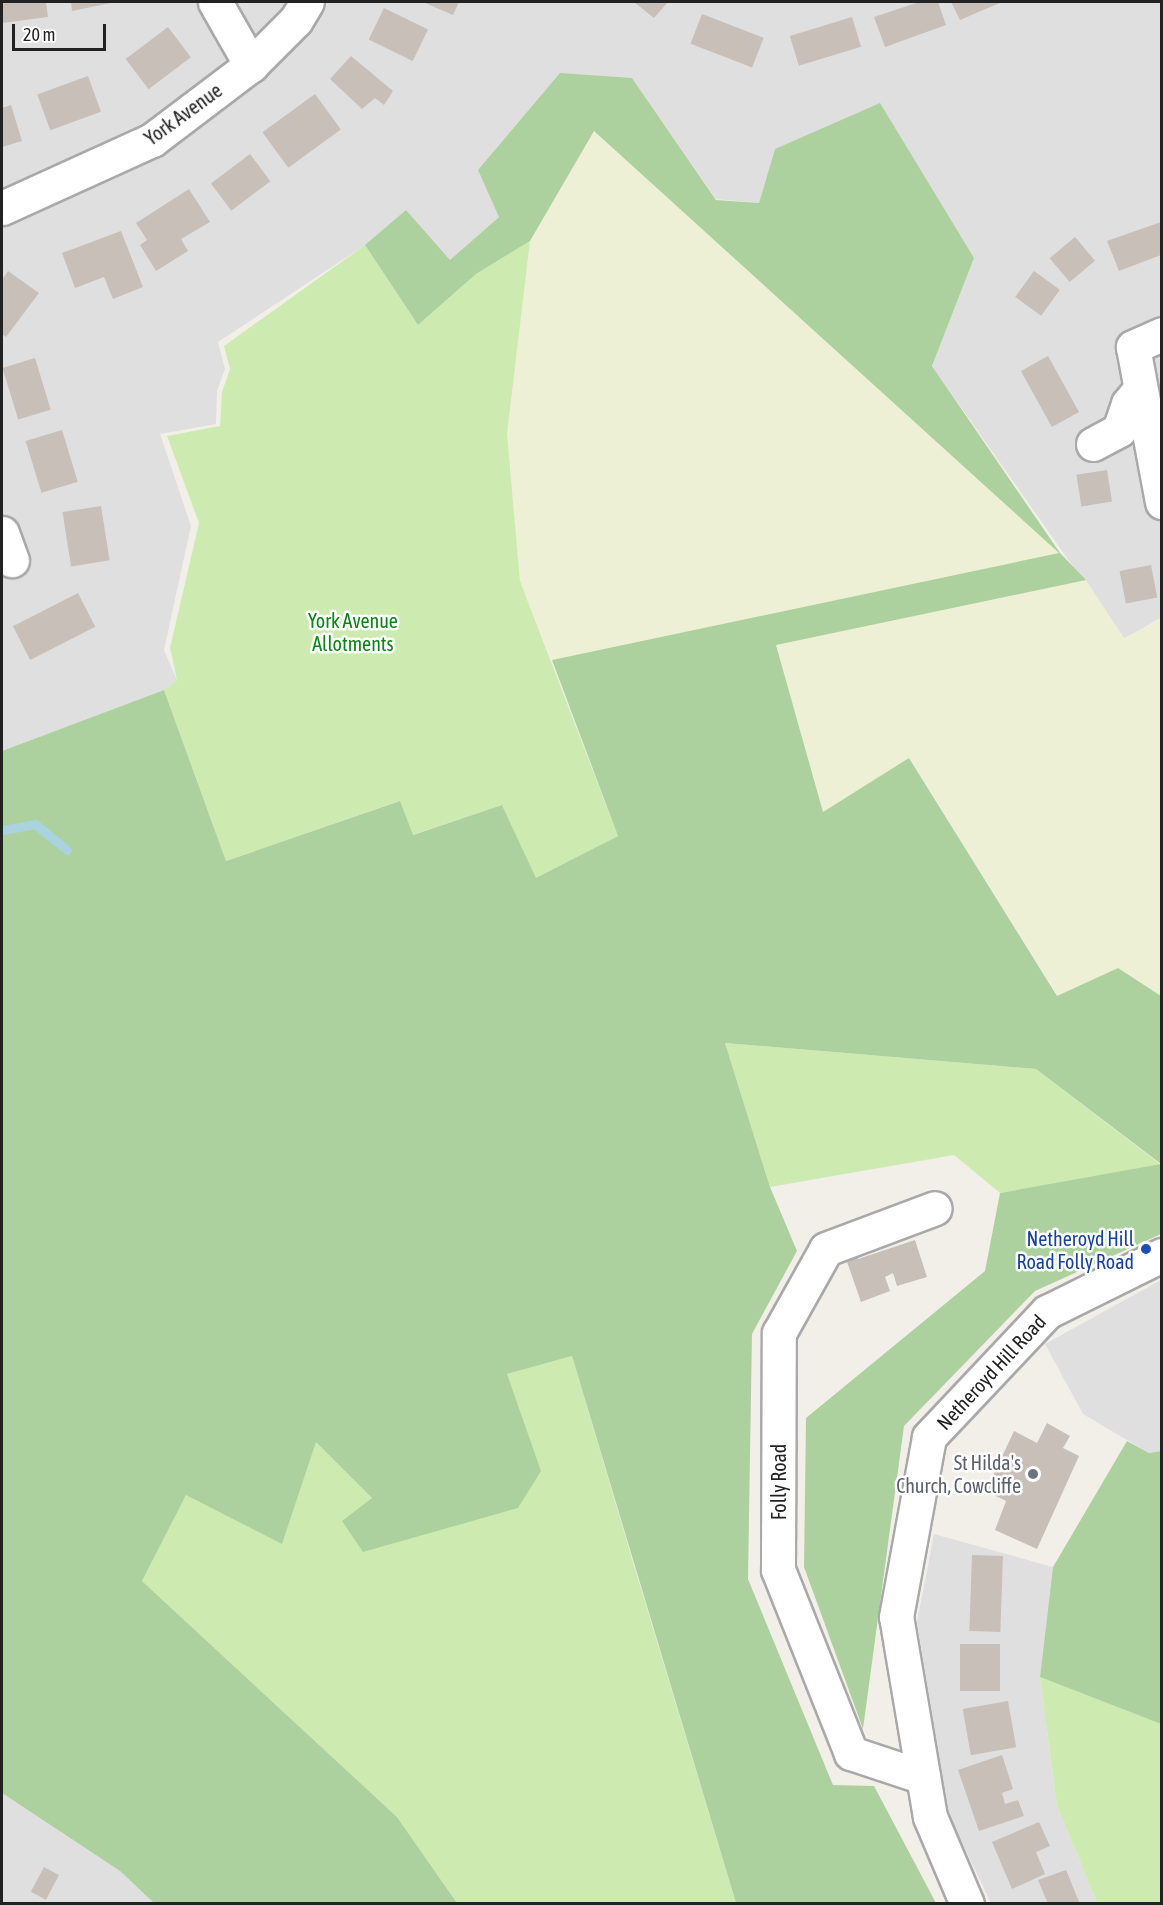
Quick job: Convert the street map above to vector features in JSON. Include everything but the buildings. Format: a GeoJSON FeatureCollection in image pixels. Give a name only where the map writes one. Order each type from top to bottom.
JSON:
{"type":"FeatureCollection","features":[{"type":"Feature","properties":{"kind":"street"},"geometry":{"type":"LineString","coordinates":[[215,2],[251,65]]}},
{"type":"Feature","properties":{"kind":"street","name":"York Avenue"},"geometry":{"type":"LineString","coordinates":[[2,208],[152,140],[251,65],[296,20],[307,2]]}},
{"type":"Feature","properties":{"kind":"street"},"geometry":{"type":"LineString","coordinates":[[1147,340],[1140,389],[1161,502]]}},
{"type":"Feature","properties":{"kind":"street"},"geometry":{"type":"LineString","coordinates":[[1093,444],[1119,430],[1128,404],[1140,389]]}},
{"type":"Feature","properties":{"kind":"street","name":"Folly Road"},"geometry":{"type":"LineString","coordinates":[[923,1777],[851,1753],[778,1570],[779,1333],[826,1249],[935,1208]]}},
{"type":"Feature","properties":{"kind":"street","name":"Netheroyd Hill Road"},"geometry":{"type":"LineString","coordinates":[[967,1904],[930,1817],[896,1617],[929,1437],[1047,1312],[1161,1256]]}},
{"type":"Feature","properties":{"kind":"shaded area"},"geometry":{"type":"Polygon","coordinates":[[[2,2],[1161,2],[1162,617],[1124,639],[932,366],[974,258],[775,149],[759,203],[716,199],[632,78],[499,217],[449,261],[406,211],[365,245],[218,342],[225,369],[217,391],[216,424],[160,434],[191,526],[164,650],[177,680],[164,690],[2,751],[2,2]]]}},
{"type":"Feature","properties":{"kind":"shaded area"},"geometry":{"type":"Polygon","coordinates":[[[1161,1280],[1161,1451],[1149,1453],[1083,1414],[1045,1344],[1161,1280]]]}},
{"type":"Feature","properties":{"kind":"shaded area"},"geometry":{"type":"Polygon","coordinates":[[[934,1534],[1053,1567],[1040,1677],[1057,1805],[1097,1903],[991,1903],[949,1816],[917,1622],[934,1534]]]}},
{"type":"Feature","properties":{"kind":"shaded area"},"geometry":{"type":"Polygon","coordinates":[[[2,1793],[120,1871],[154,1903],[2,1903],[2,1793]]]}},
{"type":"Feature","properties":{"kind":"green space"},"geometry":{"type":"Polygon","coordinates":[[[560,73],[632,78],[716,200],[759,203],[775,149],[880,103],[974,258],[932,366],[1060,553],[1086,580],[776,645],[823,812],[909,758],[1057,996],[1118,968],[1161,996],[1161,1164],[1036,1069],[725,1043],[770,1187],[797,1251],[752,1334],[748,1579],[833,1785],[874,1786],[936,1903],[736,1903],[572,1356],[507,1374],[541,1471],[518,1508],[363,1552],[342,1521],[372,1498],[316,1442],[282,1544],[186,1495],[142,1581],[397,1817],[457,1903],[154,1903],[120,1871],[2,1793],[2,751],[164,690],[226,861],[400,801],[413,835],[502,805],[536,878],[618,836],[552,660],[1059,553],[594,131],[530,241],[476,274],[418,325],[365,245],[406,210],[450,260],[499,217],[478,170],[560,73]]]}},
{"type":"Feature","properties":{"kind":"green space"},"geometry":{"type":"Polygon","coordinates":[[[594,131],[1060,553],[552,660],[520,581],[507,434],[530,241],[594,131]]]}},
{"type":"Feature","properties":{"kind":"green space","name":"York Avenue Allotments"},"geometry":{"type":"Polygon","coordinates":[[[530,241],[507,434],[520,581],[618,836],[536,879],[502,805],[412,835],[399,801],[226,861],[164,690],[177,680],[170,648],[199,523],[167,436],[220,426],[222,392],[230,369],[224,346],[365,245],[418,325],[476,274],[530,241]]]}},
{"type":"Feature","properties":{"kind":"green space"},"geometry":{"type":"Polygon","coordinates":[[[1086,580],[1124,638],[1162,619],[1161,996],[1118,968],[1058,996],[910,758],[823,812],[776,644],[1086,580]]]}},
{"type":"Feature","properties":{"kind":"green space"},"geometry":{"type":"Polygon","coordinates":[[[725,1043],[1036,1069],[1161,1165],[1000,1193],[954,1155],[770,1187],[725,1043]]]}},
{"type":"Feature","properties":{"kind":"green space"},"geometry":{"type":"Polygon","coordinates":[[[1161,1164],[1161,1234],[1035,1291],[904,1426],[863,1729],[804,1567],[806,1418],[985,1271],[1000,1193],[1161,1164]]]}},
{"type":"Feature","properties":{"kind":"green space"},"geometry":{"type":"Polygon","coordinates":[[[572,1356],[736,1903],[457,1903],[397,1817],[142,1581],[186,1494],[316,1441],[372,1498],[363,1552],[507,1374],[572,1356]]]}},
{"type":"Feature","properties":{"kind":"green space"},"geometry":{"type":"Polygon","coordinates":[[[1127,1441],[1149,1453],[1161,1451],[1161,1724],[1040,1677],[1053,1567],[1127,1441]]]}},
{"type":"Feature","properties":{"kind":"green space"},"geometry":{"type":"Polygon","coordinates":[[[1040,1677],[1161,1724],[1161,1903],[1097,1903],[1057,1805],[1040,1677]]]}},
{"type":"Feature","properties":{"kind":"waterway"},"geometry":{"type":"LineString","coordinates":[[2,830],[35,824],[67,850]]}},
{"type":"Feature","properties":{"kind":"place","name":"Netheroyd Hill Road Folly Road"},"geometry":{"type":"Point","coordinates":[1146,1249]}},
{"type":"Feature","properties":{"kind":"place","name":"St Hilda's Church, Cowcliffe"},"geometry":{"type":"Point","coordinates":[1033,1474]}}]}
